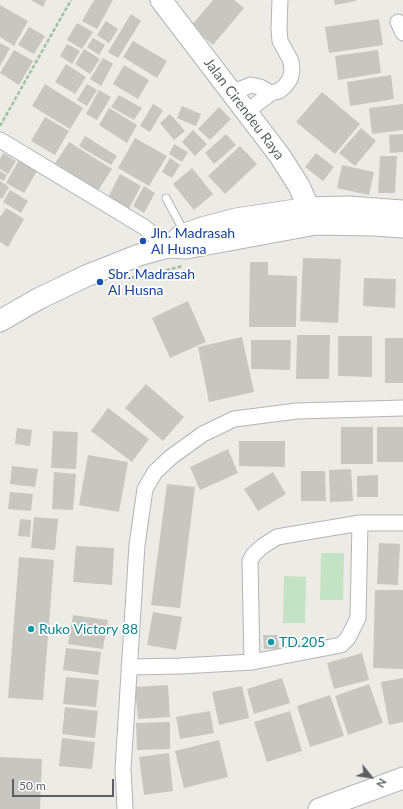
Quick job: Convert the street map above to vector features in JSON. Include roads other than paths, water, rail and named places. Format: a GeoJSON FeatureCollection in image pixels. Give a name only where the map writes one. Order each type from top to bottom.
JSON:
{"type":"FeatureCollection","features":[{"type":"Feature","properties":{"kind":"main road","name":"Jalan Cirendeu Raya"},"geometry":{"type":"LineString","coordinates":[[161,0],[280,156],[299,186],[313,216]]}},
{"type":"Feature","properties":{"kind":"main road"},"geometry":{"type":"LineString","coordinates":[[0,321],[38,299],[86,276],[139,255],[179,243],[313,216],[349,207],[403,211]]}},
{"type":"Feature","properties":{"kind":"main road"},"geometry":{"type":"LineString","coordinates":[[313,216],[374,225],[403,227]]}},
{"type":"Feature","properties":{"kind":"main road"},"geometry":{"type":"LineString","coordinates":[[319,809],[403,778]]}},
{"type":"Feature","properties":{"kind":"street"},"geometry":{"type":"LineString","coordinates":[[246,112],[272,94],[279,91],[290,79],[292,71],[291,62],[280,41],[280,0]]}},
{"type":"Feature","properties":{"kind":"street"},"geometry":{"type":"LineString","coordinates":[[231,93],[251,85],[272,94]]}},
{"type":"Feature","properties":{"kind":"street"},"geometry":{"type":"LineString","coordinates":[[0,140],[144,227],[179,243]]}},
{"type":"Feature","properties":{"kind":"street"},"geometry":{"type":"LineString","coordinates":[[125,809],[124,769],[136,546],[145,489],[155,472],[171,457],[203,434],[234,419],[297,411],[403,408]]}},
{"type":"Feature","properties":{"kind":"street"},"geometry":{"type":"LineString","coordinates":[[129,667],[252,662],[341,645],[348,638],[358,618],[360,523]]}},
{"type":"Feature","properties":{"kind":"street"},"geometry":{"type":"LineString","coordinates":[[252,662],[250,561],[254,554],[277,537],[360,523],[403,523]]}},
{"type":"Feature","properties":{"kind":"lane"},"geometry":{"type":"LineString","coordinates":[[166,198],[180,224],[179,243]]}},
{"type":"Feature","properties":{"kind":"place","name":"Jln. Madrasah Al Husna"},"geometry":{"type":"Point","coordinates":[143,241]}},
{"type":"Feature","properties":{"kind":"place","name":"Sbr. Madrasah Al Husna"},"geometry":{"type":"Point","coordinates":[100,282]}},
{"type":"Feature","properties":{"kind":"place","name":"Ruko Victory 88"},"geometry":{"type":"Point","coordinates":[31,629]}},
{"type":"Feature","properties":{"kind":"place","name":"TD.205"},"geometry":{"type":"Point","coordinates":[271,642]}}]}
